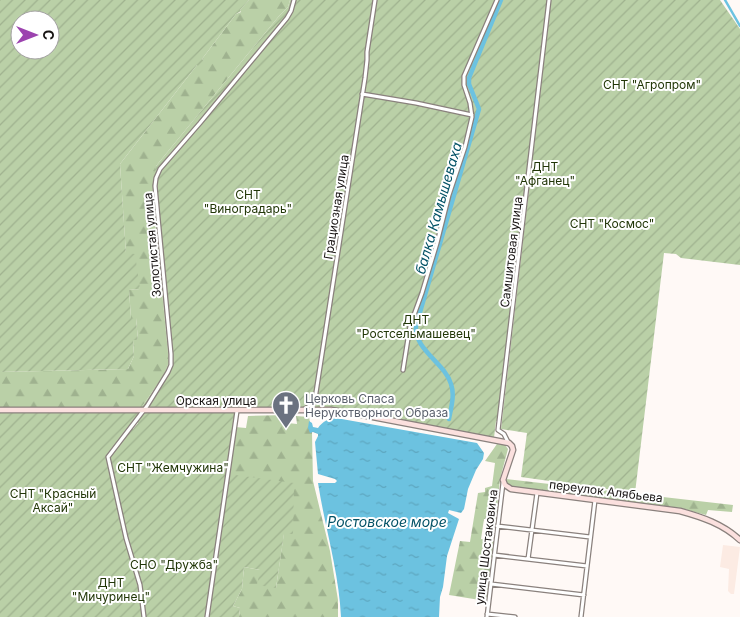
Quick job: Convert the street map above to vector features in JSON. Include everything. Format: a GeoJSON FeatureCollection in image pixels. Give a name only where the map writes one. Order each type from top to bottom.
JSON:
{"type":"FeatureCollection","features":[{"type":"Feature","properties":{"kind":"main road","name":"Орская улица"},"geometry":{"type":"LineString","coordinates":[[0,410],[332,410],[508,443]]}},
{"type":"Feature","properties":{"kind":"main road"},"geometry":{"type":"LineString","coordinates":[[503,480],[512,453],[512,447],[508,443]]}},
{"type":"Feature","properties":{"kind":"main road","name":"переулок Алябьева"},"geometry":{"type":"LineString","coordinates":[[503,480],[505,485],[511,489],[693,514],[725,528],[740,540]]}},
{"type":"Feature","properties":{"kind":"street","name":"Золотистая улица"},"geometry":{"type":"LineString","coordinates":[[144,617],[140,584],[126,538],[108,457],[144,410],[171,366],[156,178],[160,170],[287,18],[294,0]]}},
{"type":"Feature","properties":{"kind":"street","name":"Грациозная улица"},"geometry":{"type":"LineString","coordinates":[[302,410],[314,403],[316,399],[375,0]]}},
{"type":"Feature","properties":{"kind":"street"},"geometry":{"type":"LineString","coordinates":[[404,370],[410,326],[422,293],[448,195],[465,147],[472,115],[464,85],[464,76],[497,0]]}},
{"type":"Feature","properties":{"kind":"street","name":"Самшитовая улица"},"geometry":{"type":"LineString","coordinates":[[508,443],[504,434],[498,430],[549,0]]}},
{"type":"Feature","properties":{"kind":"street"},"geometry":{"type":"LineString","coordinates":[[362,94],[472,115]]}},
{"type":"Feature","properties":{"kind":"street"},"geometry":{"type":"LineString","coordinates":[[207,617],[237,411]]}},
{"type":"Feature","properties":{"kind":"street","name":"улица Шостаковича"},"geometry":{"type":"LineString","coordinates":[[487,615],[503,480]]}},
{"type":"Feature","properties":{"kind":"street"},"geometry":{"type":"LineString","coordinates":[[528,559],[537,493]]}},
{"type":"Feature","properties":{"kind":"street"},"geometry":{"type":"LineString","coordinates":[[582,617],[595,500]]}},
{"type":"Feature","properties":{"kind":"street"},"geometry":{"type":"LineString","coordinates":[[498,526],[590,537]]}},
{"type":"Feature","properties":{"kind":"street"},"geometry":{"type":"LineString","coordinates":[[494,555],[587,566]]}},
{"type":"Feature","properties":{"kind":"street"},"geometry":{"type":"LineString","coordinates":[[491,584],[584,595]]}},
{"type":"Feature","properties":{"kind":"street"},"geometry":{"type":"LineString","coordinates":[[487,615],[515,617]]}},
{"type":"Feature","properties":{"kind":"shaded area"},"geometry":{"type":"Polygon","coordinates":[[[723,545],[740,547],[734,594],[728,591],[729,569],[720,567],[723,545]]]}},
{"type":"Feature","properties":{"kind":"green space"},"geometry":{"type":"Polygon","coordinates":[[[0,0],[249,0],[202,59],[206,62],[200,68],[197,65],[120,164],[126,253],[135,254],[140,289],[129,290],[131,318],[136,318],[138,340],[133,340],[134,356],[128,369],[0,372],[0,0]]]}},
{"type":"Feature","properties":{"kind":"green space"},"geometry":{"type":"Polygon","coordinates":[[[249,0],[290,0],[288,7],[156,166],[152,191],[169,362],[164,375],[141,408],[0,409],[0,372],[128,369],[134,356],[133,340],[138,340],[136,318],[131,318],[129,290],[140,289],[126,254],[120,164],[197,65],[205,62],[202,59],[249,0]]]}},
{"type":"Feature","properties":{"kind":"green space"},"geometry":{"type":"Polygon","coordinates":[[[290,0],[548,0],[494,438],[336,409],[141,408],[164,375],[169,362],[152,191],[152,177],[156,166],[288,7],[290,0]]]}},
{"type":"Feature","properties":{"kind":"green space"},"geometry":{"type":"Polygon","coordinates":[[[551,0],[720,0],[740,29],[740,265],[681,258],[676,254],[664,253],[635,493],[521,477],[527,433],[501,429],[551,0]]]}},
{"type":"Feature","properties":{"kind":"green space"},"geometry":{"type":"Polygon","coordinates":[[[141,410],[130,427],[133,429],[144,412],[237,412],[228,474],[294,483],[293,534],[284,534],[276,588],[257,585],[260,570],[244,567],[242,589],[233,606],[240,608],[239,617],[0,617],[0,411],[141,410]]]}},
{"type":"Feature","properties":{"kind":"green space"},"geometry":{"type":"Polygon","coordinates":[[[286,415],[288,423],[297,424],[296,416],[309,417],[312,433],[313,481],[330,551],[338,600],[338,617],[239,617],[240,608],[233,606],[242,589],[244,567],[260,570],[276,588],[284,533],[293,533],[228,474],[235,427],[246,428],[248,416],[286,415]]]}},
{"type":"Feature","properties":{"kind":"green space"},"geometry":{"type":"Polygon","coordinates":[[[497,444],[505,445],[508,449],[500,479],[496,519],[484,519],[481,539],[494,541],[486,601],[449,595],[460,541],[470,542],[478,493],[485,492],[485,488],[492,486],[495,463],[485,461],[497,444]]]}},
{"type":"Feature","properties":{"kind":"green space"},"geometry":{"type":"Polygon","coordinates":[[[506,479],[733,505],[732,512],[708,510],[706,515],[680,508],[509,486],[506,483],[506,479]]]}},
{"type":"Feature","properties":{"kind":"water","name":"Ростовское море"},"geometry":{"type":"Polygon","coordinates":[[[336,418],[477,443],[484,453],[483,459],[468,489],[464,509],[461,513],[449,510],[448,513],[459,519],[447,556],[440,597],[439,617],[341,617],[335,567],[318,483],[335,483],[337,481],[318,474],[315,442],[318,434],[310,433],[308,428],[309,421],[313,427],[318,428],[326,421],[336,418]]]}},
{"type":"Feature","properties":{"kind":"waterway","name":"балка Камышеваха"},"geometry":{"type":"LineString","coordinates":[[449,419],[453,397],[451,384],[443,369],[420,342],[416,326],[479,109],[469,84],[469,78],[501,0]]}},
{"type":"Feature","properties":{"kind":"waterway"},"geometry":{"type":"LineString","coordinates":[[725,0],[740,26]]}},
{"type":"Feature","properties":{"kind":"place","name":"Церковь Спаса Нерукотворного Образа"},"geometry":{"type":"Point","coordinates":[286,429]}},
{"type":"Feature","properties":{"kind":"park label","name":"СНТ \"Агропром\""},"geometry":{"type":"Point","coordinates":[652,84]}},
{"type":"Feature","properties":{"kind":"park label","name":"ДНТ \"Афганец\""},"geometry":{"type":"Point","coordinates":[545,173]}},
{"type":"Feature","properties":{"kind":"park label","name":"СНТ \"Виноградарь\""},"geometry":{"type":"Point","coordinates":[248,201]}},
{"type":"Feature","properties":{"kind":"park label","name":"СНТ \"Космос\""},"geometry":{"type":"Point","coordinates":[612,223]}},
{"type":"Feature","properties":{"kind":"park label","name":"ДНТ \"Ростсельмашевец\""},"geometry":{"type":"Point","coordinates":[416,326]}},
{"type":"Feature","properties":{"kind":"park label","name":"СНТ \"Жемчужина\""},"geometry":{"type":"Point","coordinates":[173,467]}},
{"type":"Feature","properties":{"kind":"park label","name":"СНТ \"Красный Аксай\""},"geometry":{"type":"Point","coordinates":[53,500]}},
{"type":"Feature","properties":{"kind":"park label","name":"СНО \"Дружба\""},"geometry":{"type":"Point","coordinates":[174,564]}},
{"type":"Feature","properties":{"kind":"park label","name":"ДНТ \"Мичуринец\""},"geometry":{"type":"Point","coordinates":[111,589]}}]}
